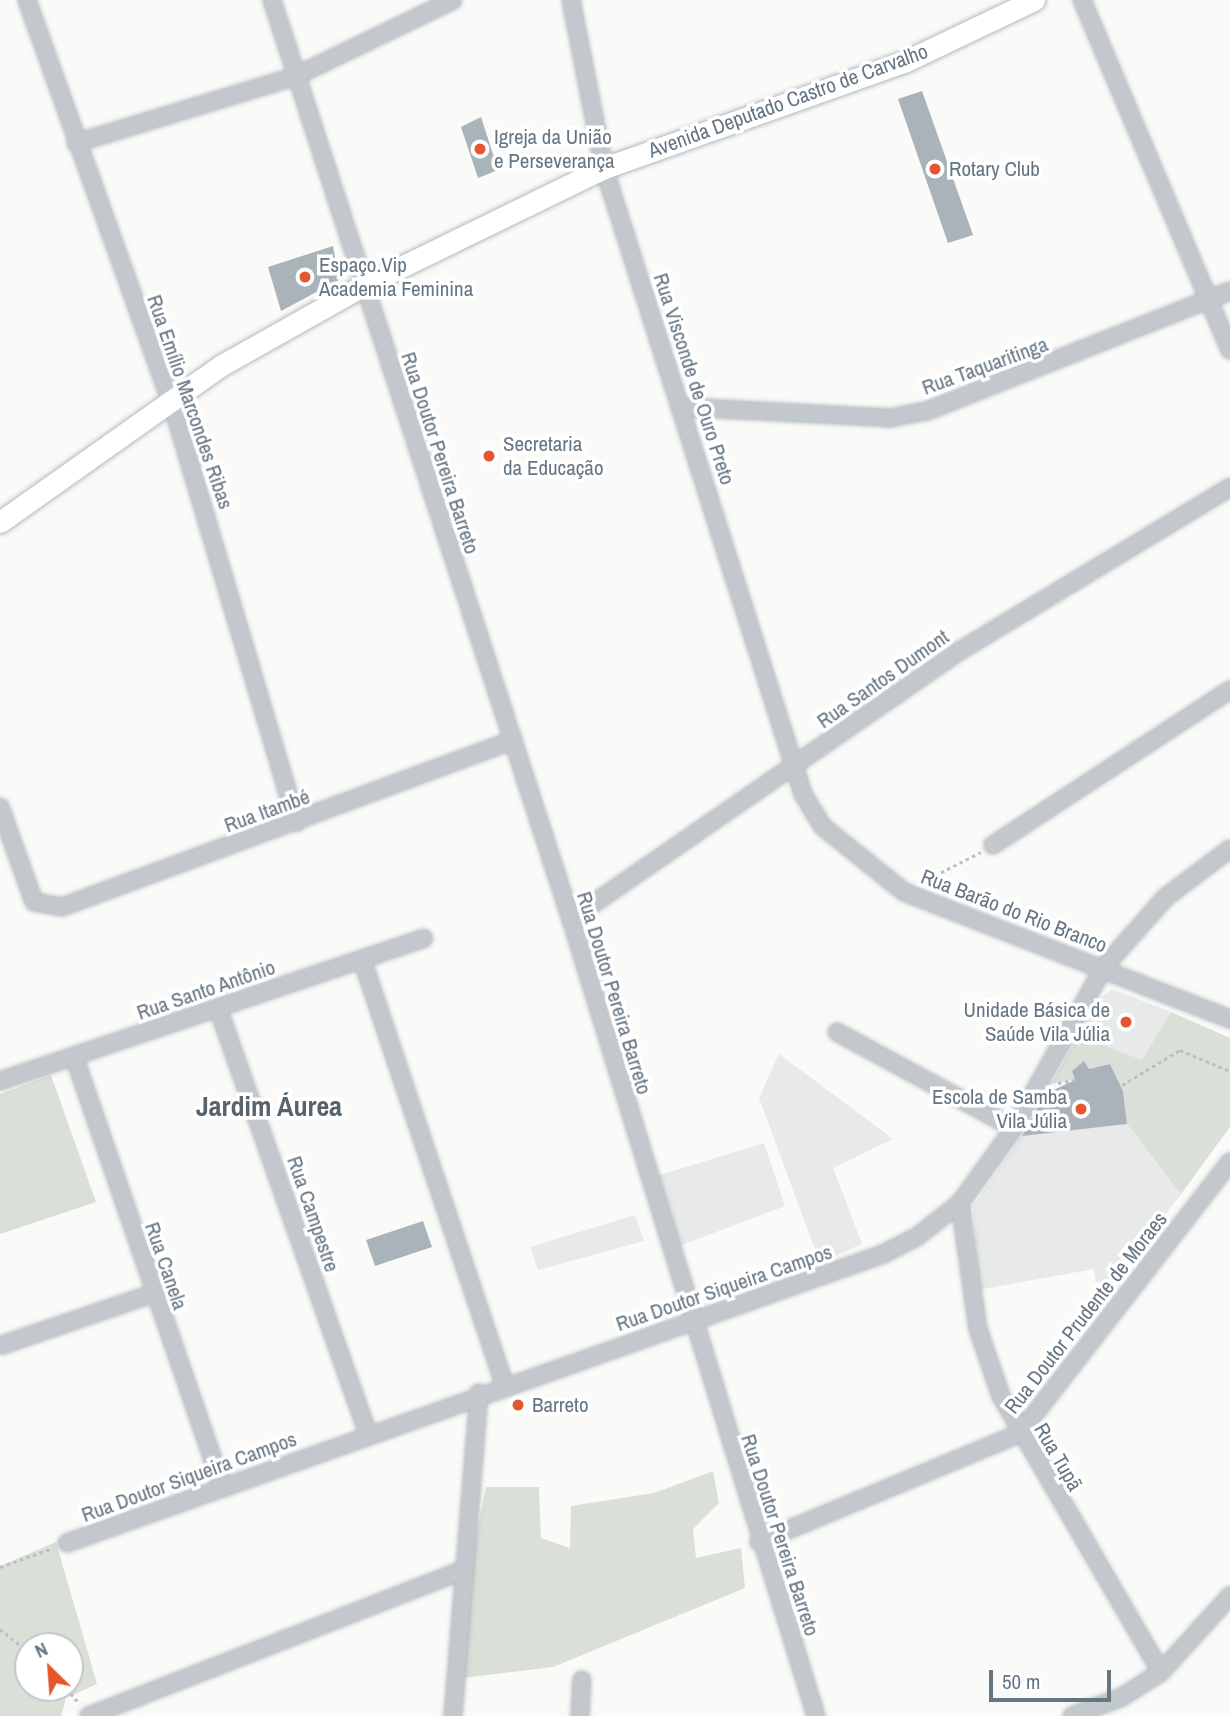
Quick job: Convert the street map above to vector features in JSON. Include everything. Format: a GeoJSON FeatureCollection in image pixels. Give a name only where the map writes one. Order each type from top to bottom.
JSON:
{"type":"FeatureCollection","features":[{"type":"Feature","properties":{"kind":"main road","name":"Avenida Deputado Castro de Carvalho"},"geometry":{"type":"LineString","coordinates":[[0,522],[170,400],[362,286],[604,168],[904,62],[1034,0]]}},
{"type":"Feature","properties":{"kind":"street","name":"Rua Emílio Marcondes Ribas"},"geometry":{"type":"LineString","coordinates":[[27,0],[170,400],[297,822]]}},
{"type":"Feature","properties":{"kind":"street","name":"Rua Doutor Pereira Barreto"},"geometry":{"type":"LineString","coordinates":[[272,0],[362,286],[570,919],[691,1323],[816,1716]]}},
{"type":"Feature","properties":{"kind":"street"},"geometry":{"type":"LineString","coordinates":[[76,143],[296,76],[453,0]]}},
{"type":"Feature","properties":{"kind":"street","name":"Rua Visconde de Ouro Preto"},"geometry":{"type":"LineString","coordinates":[[571,0],[604,168],[794,766]]}},
{"type":"Feature","properties":{"kind":"street"},"geometry":{"type":"LineString","coordinates":[[1082,0],[1230,350]]}},
{"type":"Feature","properties":{"kind":"street","name":"Rua Taquaritinga"},"geometry":{"type":"LineString","coordinates":[[682,407],[890,418],[927,411],[1230,291]]}},
{"type":"Feature","properties":{"kind":"street","name":"Rua Santos Dumont"},"geometry":{"type":"LineString","coordinates":[[570,919],[1011,618],[1230,487]]}},
{"type":"Feature","properties":{"kind":"street"},"geometry":{"type":"LineString","coordinates":[[993,845],[1230,690]]}},
{"type":"Feature","properties":{"kind":"street","name":"Rua Itambé"},"geometry":{"type":"LineString","coordinates":[[0,807],[34,902],[62,907],[513,740]]}},
{"type":"Feature","properties":{"kind":"street","name":"Rua Barão do Rio Branco"},"geometry":{"type":"LineString","coordinates":[[794,766],[822,826],[904,892],[1104,967],[1230,1018]]}},
{"type":"Feature","properties":{"kind":"street","name":"Rua Doutor Siqueira Campos"},"geometry":{"type":"LineString","coordinates":[[67,1543],[504,1384],[691,1323],[883,1254],[960,1203],[1014,1128],[1104,967],[1166,897],[1230,849]]}},
{"type":"Feature","properties":{"kind":"street","name":"Rua Santo Antônio"},"geometry":{"type":"LineString","coordinates":[[0,1081],[424,937]]}},
{"type":"Feature","properties":{"kind":"street"},"geometry":{"type":"LineString","coordinates":[[362,959],[504,1384]]}},
{"type":"Feature","properties":{"kind":"street","name":"Rua Campestre"},"geometry":{"type":"LineString","coordinates":[[218,1008],[368,1434]]}},
{"type":"Feature","properties":{"kind":"street"},"geometry":{"type":"LineString","coordinates":[[837,1032],[1014,1128]]}},
{"type":"Feature","properties":{"kind":"street","name":"Rua Canela"},"geometry":{"type":"LineString","coordinates":[[74,1056],[152,1294],[223,1488]]}},
{"type":"Feature","properties":{"kind":"street","name":"Rua Doutor Prudente de Moraes"},"geometry":{"type":"LineString","coordinates":[[759,1542],[1019,1434],[1230,1161]]}},
{"type":"Feature","properties":{"kind":"street","name":"Rua Tupã"},"geometry":{"type":"LineString","coordinates":[[960,1203],[978,1329],[1019,1434],[1161,1672]]}},
{"type":"Feature","properties":{"kind":"street"},"geometry":{"type":"LineString","coordinates":[[2,1345],[152,1294]]}},
{"type":"Feature","properties":{"kind":"street"},"geometry":{"type":"LineString","coordinates":[[453,1716],[479,1393]]}},
{"type":"Feature","properties":{"kind":"street"},"geometry":{"type":"LineString","coordinates":[[88,1714],[464,1570]]}},
{"type":"Feature","properties":{"kind":"street"},"geometry":{"type":"LineString","coordinates":[[1072,1716],[1161,1672],[1230,1596]]}},
{"type":"Feature","properties":{"kind":"street"},"geometry":{"type":"LineString","coordinates":[[580,1716],[582,1680]]}},
{"type":"Feature","properties":{"kind":"path"},"geometry":{"type":"LineString","coordinates":[[904,892],[993,845]]}},
{"type":"Feature","properties":{"kind":"path"},"geometry":{"type":"LineString","coordinates":[[1122,1085],[1180,1050],[1230,1071]]}},
{"type":"Feature","properties":{"kind":"path"},"geometry":{"type":"LineString","coordinates":[[1051,1084],[1075,1080]]}},
{"type":"Feature","properties":{"kind":"path"},"geometry":{"type":"LineString","coordinates":[[0,1567],[67,1543]]}},
{"type":"Feature","properties":{"kind":"path"},"geometry":{"type":"LineString","coordinates":[[0,1629],[14,1640]]}},
{"type":"Feature","properties":{"kind":"shaded area","name":"Unidade Básica de Saúde Vila Júlia"},"geometry":{"type":"Polygon","coordinates":[[[1112,989],[1171,1012],[1142,1061],[1078,1036],[1095,1002],[1112,989]]]}},
{"type":"Feature","properties":{"kind":"shaded area"},"geometry":{"type":"Polygon","coordinates":[[[1171,1012],[1230,1038],[1230,1127],[1181,1194],[1127,1124],[1123,1091],[1110,1064],[1089,1069],[1084,1062],[1072,1071],[1075,1080],[1051,1084],[1078,1036],[1142,1060],[1171,1012]]]}},
{"type":"Feature","properties":{"kind":"shaded area"},"geometry":{"type":"Polygon","coordinates":[[[779,1054],[893,1139],[833,1168],[862,1244],[820,1263],[759,1098],[779,1054]]]}},
{"type":"Feature","properties":{"kind":"shaded area"},"geometry":{"type":"Polygon","coordinates":[[[51,1075],[96,1202],[0,1234],[0,1094],[51,1075]]]}},
{"type":"Feature","properties":{"kind":"shaded area"},"geometry":{"type":"Polygon","coordinates":[[[1127,1124],[1181,1194],[1116,1280],[1096,1282],[1094,1269],[978,1290],[973,1206],[1022,1136],[1127,1124]]]}},
{"type":"Feature","properties":{"kind":"shaded area"},"geometry":{"type":"Polygon","coordinates":[[[764,1143],[785,1206],[679,1246],[657,1176],[764,1143]]]}},
{"type":"Feature","properties":{"kind":"shaded area"},"geometry":{"type":"Polygon","coordinates":[[[635,1215],[644,1241],[538,1270],[530,1247],[635,1215]]]}},
{"type":"Feature","properties":{"kind":"shaded area"},"geometry":{"type":"Polygon","coordinates":[[[713,1471],[719,1503],[693,1529],[696,1558],[741,1548],[745,1588],[553,1667],[462,1678],[468,1576],[486,1487],[539,1487],[541,1538],[570,1548],[571,1506],[654,1493],[713,1471]]]}},
{"type":"Feature","properties":{"kind":"shaded area"},"geometry":{"type":"Polygon","coordinates":[[[56,1542],[82,1632],[14,1632],[14,1702],[65,1702],[61,1716],[0,1716],[0,1566],[56,1542]]]}},
{"type":"Feature","properties":{"kind":"shaded area"},"geometry":{"type":"Polygon","coordinates":[[[84,1639],[97,1684],[84,1690],[84,1639]]]}},
{"type":"Feature","properties":{"kind":"building","name":"Rotary Club"},"geometry":{"type":"Polygon","coordinates":[[[922,91],[973,235],[948,243],[898,99],[922,91]]]}},
{"type":"Feature","properties":{"kind":"building","name":"Igreja da União e Perseverança"},"geometry":{"type":"Polygon","coordinates":[[[481,117],[498,170],[478,178],[461,127],[481,117]]]}},
{"type":"Feature","properties":{"kind":"building","name":"Espaço.Vip Academia Feminina"},"geometry":{"type":"Polygon","coordinates":[[[333,246],[339,280],[281,311],[268,267],[333,246]]]}},
{"type":"Feature","properties":{"kind":"building","name":"Escola de Samba Vila Júlia"},"geometry":{"type":"Polygon","coordinates":[[[1084,1061],[1089,1069],[1110,1064],[1123,1091],[1127,1124],[1022,1136],[1045,1094],[1075,1080],[1072,1071],[1084,1061]]]}},
{"type":"Feature","properties":{"kind":"building"},"geometry":{"type":"Polygon","coordinates":[[[423,1221],[432,1247],[375,1266],[366,1240],[423,1221]]]}},
{"type":"Feature","properties":{"kind":"place","name":"Igreja da União e Perseverança"},"geometry":{"type":"Point","coordinates":[480,149]}},
{"type":"Feature","properties":{"kind":"place","name":"Rotary Club"},"geometry":{"type":"Point","coordinates":[935,169]}},
{"type":"Feature","properties":{"kind":"place","name":"Espaço.Vip Academia Feminina"},"geometry":{"type":"Point","coordinates":[305,277]}},
{"type":"Feature","properties":{"kind":"place","name":"Secretaria da Educação"},"geometry":{"type":"Point","coordinates":[489,456]}},
{"type":"Feature","properties":{"kind":"place","name":"Unidade Básica de Saúde Vila Júlia"},"geometry":{"type":"Point","coordinates":[1126,1022]}},
{"type":"Feature","properties":{"kind":"place","name":"Escola de Samba Vila Júlia"},"geometry":{"type":"Point","coordinates":[1081,1109]}},
{"type":"Feature","properties":{"kind":"place","name":"Barreto"},"geometry":{"type":"Point","coordinates":[518,1405]}},
{"type":"Feature","properties":{"kind":"district","name":"Jardim Áurea"},"geometry":{"type":"Point","coordinates":[269,1106]}}]}
